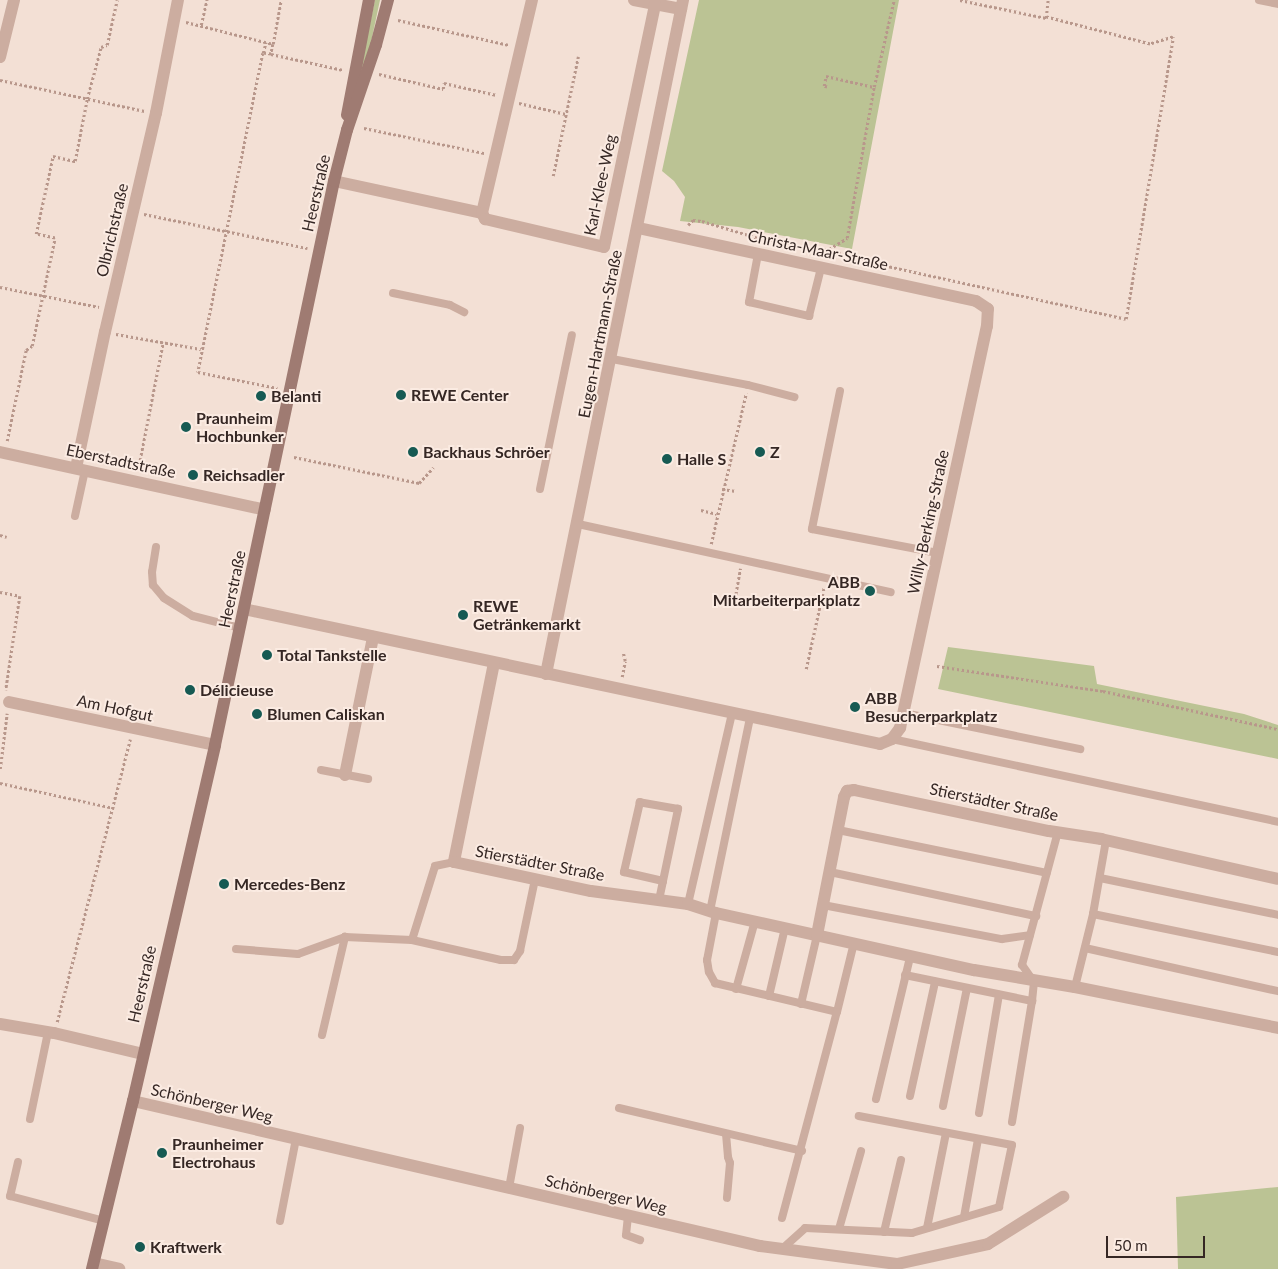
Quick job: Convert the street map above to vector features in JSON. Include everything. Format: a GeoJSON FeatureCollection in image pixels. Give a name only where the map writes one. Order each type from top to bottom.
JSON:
{"type":"FeatureCollection","features":[{"type":"Feature","properties":{"kind":"main road","name":"Heerstraße"},"geometry":{"type":"LineString","coordinates":[[347,130],[347,112],[369,0]]}},
{"type":"Feature","properties":{"kind":"main road","name":"Heerstraße"},"geometry":{"type":"LineString","coordinates":[[93,1266],[134,1101],[143,1054],[215,745],[334,181],[347,130],[376,45],[388,0]]}},
{"type":"Feature","properties":{"kind":"street"},"geometry":{"type":"LineString","coordinates":[[0,57],[14,0]]}},
{"type":"Feature","properties":{"kind":"street","name":"Olbrichstraße"},"geometry":{"type":"LineString","coordinates":[[80,469],[105,332],[156,113],[178,0]]}},
{"type":"Feature","properties":{"kind":"street"},"geometry":{"type":"LineString","coordinates":[[482,213],[532,0]]}},
{"type":"Feature","properties":{"kind":"street"},"geometry":{"type":"LineString","coordinates":[[634,0],[655,4],[682,5]]}},
{"type":"Feature","properties":{"kind":"street","name":"Karl-Klee-Weg"},"geometry":{"type":"LineString","coordinates":[[334,181],[482,213],[485,219],[604,247],[655,4]]}},
{"type":"Feature","properties":{"kind":"street","name":"Eugen-Hartmann-Straße"},"geometry":{"type":"LineString","coordinates":[[546,674],[612,359],[682,5]]}},
{"type":"Feature","properties":{"kind":"street","name":"Christa-Maar-Straße"},"geometry":{"type":"LineString","coordinates":[[638,228],[976,302],[988,309]]}},
{"type":"Feature","properties":{"kind":"street","name":"Willy-Berking-Straße"},"geometry":{"type":"LineString","coordinates":[[892,740],[900,728],[904,713],[988,326],[988,309]]}},
{"type":"Feature","properties":{"kind":"street","name":"Eberstadtstraße"},"geometry":{"type":"LineString","coordinates":[[2,452],[265,510]]}},
{"type":"Feature","properties":{"kind":"street"},"geometry":{"type":"LineString","coordinates":[[244,609],[880,744],[892,740]]}},
{"type":"Feature","properties":{"kind":"street"},"geometry":{"type":"LineString","coordinates":[[345,775],[373,637]]}},
{"type":"Feature","properties":{"kind":"street","name":"Stierstädter Straße"},"geometry":{"type":"LineString","coordinates":[[494,663],[454,862],[591,891],[688,904],[714,912],[910,957],[1034,982],[1075,987],[1278,1028]]}},
{"type":"Feature","properties":{"kind":"street","name":"Am Hofgut"},"geometry":{"type":"LineString","coordinates":[[9,702],[215,745]]}},
{"type":"Feature","properties":{"kind":"street","name":"Stierstädter Straße"},"geometry":{"type":"LineString","coordinates":[[817,935],[844,797],[846,791],[854,790],[1106,840],[1278,879]]}},
{"type":"Feature","properties":{"kind":"street"},"geometry":{"type":"LineString","coordinates":[[0,1024],[51,1033],[143,1054]]}},
{"type":"Feature","properties":{"kind":"street","name":"Schönberger Weg"},"geometry":{"type":"LineString","coordinates":[[134,1101],[628,1216],[782,1249],[897,1264],[988,1244],[1063,1197]]}},
{"type":"Feature","properties":{"kind":"street"},"geometry":{"type":"LineString","coordinates":[[93,1266],[119,1269]]}},
{"type":"Feature","properties":{"kind":"lane"},"geometry":{"type":"LineString","coordinates":[[1259,0],[1278,4]]}},
{"type":"Feature","properties":{"kind":"lane"},"geometry":{"type":"LineString","coordinates":[[758,254],[749,302],[809,316],[821,268]]}},
{"type":"Feature","properties":{"kind":"lane"},"geometry":{"type":"LineString","coordinates":[[393,293],[450,305],[464,312]]}},
{"type":"Feature","properties":{"kind":"lane"},"geometry":{"type":"LineString","coordinates":[[540,489],[572,335]]}},
{"type":"Feature","properties":{"kind":"lane"},"geometry":{"type":"LineString","coordinates":[[612,359],[748,385],[794,397]]}},
{"type":"Feature","properties":{"kind":"lane"},"geometry":{"type":"LineString","coordinates":[[840,391],[812,529],[938,553]]}},
{"type":"Feature","properties":{"kind":"lane"},"geometry":{"type":"LineString","coordinates":[[75,516],[80,469]]}},
{"type":"Feature","properties":{"kind":"lane"},"geometry":{"type":"LineString","coordinates":[[578,524],[891,592]]}},
{"type":"Feature","properties":{"kind":"lane"},"geometry":{"type":"LineString","coordinates":[[156,547],[152,572],[153,585],[164,598],[193,616],[240,628]]}},
{"type":"Feature","properties":{"kind":"lane"},"geometry":{"type":"LineString","coordinates":[[688,904],[732,713]]}},
{"type":"Feature","properties":{"kind":"lane"},"geometry":{"type":"LineString","coordinates":[[904,713],[1080,749]]}},
{"type":"Feature","properties":{"kind":"lane"},"geometry":{"type":"LineString","coordinates":[[750,717],[714,912],[707,960],[709,972],[715,983],[837,1012]]}},
{"type":"Feature","properties":{"kind":"lane"},"geometry":{"type":"LineString","coordinates":[[892,740],[1278,822]]}},
{"type":"Feature","properties":{"kind":"lane"},"geometry":{"type":"LineString","coordinates":[[321,770],[368,779]]}},
{"type":"Feature","properties":{"kind":"lane"},"geometry":{"type":"LineString","coordinates":[[658,900],[663,881],[678,809],[640,802],[624,872],[663,881]]}},
{"type":"Feature","properties":{"kind":"lane"},"geometry":{"type":"LineString","coordinates":[[838,830],[1047,873]]}},
{"type":"Feature","properties":{"kind":"lane"},"geometry":{"type":"LineString","coordinates":[[1012,1122],[1034,982],[1022,965],[1058,832]]}},
{"type":"Feature","properties":{"kind":"lane"},"geometry":{"type":"LineString","coordinates":[[1075,987],[1093,914],[1106,840]]}},
{"type":"Feature","properties":{"kind":"lane"},"geometry":{"type":"LineString","coordinates":[[412,940],[435,866],[454,862]]}},
{"type":"Feature","properties":{"kind":"lane"},"geometry":{"type":"LineString","coordinates":[[830,872],[1036,916]]}},
{"type":"Feature","properties":{"kind":"lane"},"geometry":{"type":"LineString","coordinates":[[1100,878],[1278,915]]}},
{"type":"Feature","properties":{"kind":"lane"},"geometry":{"type":"LineString","coordinates":[[236,950],[298,954],[345,937],[412,940],[502,960],[514,960],[520,951],[535,879]]}},
{"type":"Feature","properties":{"kind":"lane"},"geometry":{"type":"LineString","coordinates":[[823,906],[1002,939],[1030,935]]}},
{"type":"Feature","properties":{"kind":"lane"},"geometry":{"type":"LineString","coordinates":[[1093,914],[1278,952]]}},
{"type":"Feature","properties":{"kind":"lane"},"geometry":{"type":"LineString","coordinates":[[736,989],[755,921]]}},
{"type":"Feature","properties":{"kind":"lane"},"geometry":{"type":"LineString","coordinates":[[769,996],[785,928]]}},
{"type":"Feature","properties":{"kind":"lane"},"geometry":{"type":"LineString","coordinates":[[801,1004],[817,935]]}},
{"type":"Feature","properties":{"kind":"lane"},"geometry":{"type":"LineString","coordinates":[[322,1035],[345,937]]}},
{"type":"Feature","properties":{"kind":"lane"},"geometry":{"type":"LineString","coordinates":[[782,1218],[802,1151],[854,943]]}},
{"type":"Feature","properties":{"kind":"lane"},"geometry":{"type":"LineString","coordinates":[[1085,948],[1278,991]]}},
{"type":"Feature","properties":{"kind":"lane"},"geometry":{"type":"LineString","coordinates":[[876,1099],[910,957]]}},
{"type":"Feature","properties":{"kind":"lane"},"geometry":{"type":"LineString","coordinates":[[905,975],[1032,1001]]}},
{"type":"Feature","properties":{"kind":"lane"},"geometry":{"type":"LineString","coordinates":[[910,1096],[935,982]]}},
{"type":"Feature","properties":{"kind":"lane"},"geometry":{"type":"LineString","coordinates":[[943,1106],[967,988]]}},
{"type":"Feature","properties":{"kind":"lane"},"geometry":{"type":"LineString","coordinates":[[979,1114],[999,995]]}},
{"type":"Feature","properties":{"kind":"lane"},"geometry":{"type":"LineString","coordinates":[[30,1119],[51,1033]]}},
{"type":"Feature","properties":{"kind":"lane"},"geometry":{"type":"LineString","coordinates":[[619,1108],[802,1151]]}},
{"type":"Feature","properties":{"kind":"lane"},"geometry":{"type":"LineString","coordinates":[[782,1249],[805,1228],[912,1233],[999,1207],[1012,1145],[859,1116]]}},
{"type":"Feature","properties":{"kind":"lane"},"geometry":{"type":"LineString","coordinates":[[508,1188],[520,1128]]}},
{"type":"Feature","properties":{"kind":"lane"},"geometry":{"type":"LineString","coordinates":[[927,1228],[946,1133]]}},
{"type":"Feature","properties":{"kind":"lane"},"geometry":{"type":"LineString","coordinates":[[726,1134],[730,1163],[727,1198]]}},
{"type":"Feature","properties":{"kind":"lane"},"geometry":{"type":"LineString","coordinates":[[280,1221],[296,1139]]}},
{"type":"Feature","properties":{"kind":"lane"},"geometry":{"type":"LineString","coordinates":[[964,1217],[978,1139]]}},
{"type":"Feature","properties":{"kind":"lane"},"geometry":{"type":"LineString","coordinates":[[839,1229],[861,1151]]}},
{"type":"Feature","properties":{"kind":"lane"},"geometry":{"type":"LineString","coordinates":[[884,1232],[901,1160]]}},
{"type":"Feature","properties":{"kind":"lane"},"geometry":{"type":"LineString","coordinates":[[18,1162],[10,1196],[104,1221]]}},
{"type":"Feature","properties":{"kind":"lane"},"geometry":{"type":"LineString","coordinates":[[628,1216],[626,1235],[640,1240]]}},
{"type":"Feature","properties":{"kind":"path"},"geometry":{"type":"LineString","coordinates":[[2,452],[26,350],[32,346],[55,238],[36,234],[53,156],[75,161],[87,99],[101,47],[107,45],[117,0]]}},
{"type":"Feature","properties":{"kind":"path"},"geometry":{"type":"LineString","coordinates":[[201,25],[207,0]]}},
{"type":"Feature","properties":{"kind":"path"},"geometry":{"type":"LineString","coordinates":[[271,54],[281,0]]}},
{"type":"Feature","properties":{"kind":"path"},"geometry":{"type":"LineString","coordinates":[[829,249],[848,238],[874,87],[894,0]]}},
{"type":"Feature","properties":{"kind":"path"},"geometry":{"type":"LineString","coordinates":[[677,236],[693,220],[702,221],[775,244],[829,249],[865,261],[1126,319],[1173,37],[1150,44],[1046,17],[960,0]]}},
{"type":"Feature","properties":{"kind":"path"},"geometry":{"type":"LineString","coordinates":[[1046,17],[1048,0]]}},
{"type":"Feature","properties":{"kind":"path"},"geometry":{"type":"LineString","coordinates":[[173,20],[201,25],[272,44]]}},
{"type":"Feature","properties":{"kind":"path"},"geometry":{"type":"LineString","coordinates":[[398,20],[520,47]]}},
{"type":"Feature","properties":{"kind":"path"},"geometry":{"type":"LineString","coordinates":[[266,42],[225,230],[198,372],[277,388]]}},
{"type":"Feature","properties":{"kind":"path"},"geometry":{"type":"LineString","coordinates":[[264,53],[344,70]]}},
{"type":"Feature","properties":{"kind":"path"},"geometry":{"type":"LineString","coordinates":[[553,176],[578,57]]}},
{"type":"Feature","properties":{"kind":"path"},"geometry":{"type":"LineString","coordinates":[[376,73],[443,89],[444,83],[566,114]]}},
{"type":"Feature","properties":{"kind":"path"},"geometry":{"type":"LineString","coordinates":[[827,87],[824,86],[826,76],[874,87]]}},
{"type":"Feature","properties":{"kind":"path"},"geometry":{"type":"LineString","coordinates":[[0,80],[156,113]]}},
{"type":"Feature","properties":{"kind":"path"},"geometry":{"type":"LineString","coordinates":[[364,128],[495,155]]}},
{"type":"Feature","properties":{"kind":"path"},"geometry":{"type":"LineString","coordinates":[[133,212],[307,248]]}},
{"type":"Feature","properties":{"kind":"path"},"geometry":{"type":"LineString","coordinates":[[0,287],[110,309]]}},
{"type":"Feature","properties":{"kind":"path"},"geometry":{"type":"LineString","coordinates":[[105,332],[201,349]]}},
{"type":"Feature","properties":{"kind":"path"},"geometry":{"type":"LineString","coordinates":[[136,482],[164,342]]}},
{"type":"Feature","properties":{"kind":"path"},"geometry":{"type":"LineString","coordinates":[[709,553],[722,489],[748,385]]}},
{"type":"Feature","properties":{"kind":"path"},"geometry":{"type":"LineString","coordinates":[[294,457],[418,483],[433,468]]}},
{"type":"Feature","properties":{"kind":"path"},"geometry":{"type":"LineString","coordinates":[[722,489],[736,491]]}},
{"type":"Feature","properties":{"kind":"path"},"geometry":{"type":"LineString","coordinates":[[700,510],[717,514]]}},
{"type":"Feature","properties":{"kind":"path"},"geometry":{"type":"LineString","coordinates":[[0,535],[7,537]]}},
{"type":"Feature","properties":{"kind":"path"},"geometry":{"type":"LineString","coordinates":[[734,604],[742,560]]}},
{"type":"Feature","properties":{"kind":"path"},"geometry":{"type":"LineString","coordinates":[[806,669],[826,578]]}},
{"type":"Feature","properties":{"kind":"path"},"geometry":{"type":"LineString","coordinates":[[0,592],[20,596],[4,701],[9,702],[1,739],[0,769]]}},
{"type":"Feature","properties":{"kind":"path"},"geometry":{"type":"LineString","coordinates":[[619,690],[625,661],[623,652]]}},
{"type":"Feature","properties":{"kind":"path"},"geometry":{"type":"LineString","coordinates":[[937,666],[1103,691],[1278,729]]}},
{"type":"Feature","properties":{"kind":"path"},"geometry":{"type":"LineString","coordinates":[[51,1033],[114,808],[133,728]]}},
{"type":"Feature","properties":{"kind":"path"},"geometry":{"type":"LineString","coordinates":[[0,783],[114,808]]}},
{"type":"Feature","properties":{"kind":"green space"},"geometry":{"type":"Polygon","coordinates":[[[375,0],[380,0],[370,47],[358,80],[375,0]]]}},
{"type":"Feature","properties":{"kind":"green space"},"geometry":{"type":"Polygon","coordinates":[[[699,0],[899,0],[852,249],[738,227],[680,221],[685,197],[674,181],[662,171],[699,0]]]}},
{"type":"Feature","properties":{"kind":"green space"},"geometry":{"type":"Polygon","coordinates":[[[948,647],[1094,666],[1097,684],[1244,714],[1278,725],[1278,759],[938,689],[948,647]]]}},
{"type":"Feature","properties":{"kind":"green space"},"geometry":{"type":"Polygon","coordinates":[[[1278,1187],[1278,1269],[1178,1269],[1176,1197],[1278,1187]]]}},
{"type":"Feature","properties":{"kind":"place","name":"REWE Center"},"geometry":{"type":"Point","coordinates":[401,395]}},
{"type":"Feature","properties":{"kind":"place","name":"Belanti"},"geometry":{"type":"Point","coordinates":[261,396]}},
{"type":"Feature","properties":{"kind":"place","name":"Praunheim Hochbunker"},"geometry":{"type":"Point","coordinates":[186,427]}},
{"type":"Feature","properties":{"kind":"place","name":"Backhaus Schröer"},"geometry":{"type":"Point","coordinates":[413,452]}},
{"type":"Feature","properties":{"kind":"place","name":"Z"},"geometry":{"type":"Point","coordinates":[760,452]}},
{"type":"Feature","properties":{"kind":"place","name":"Halle S"},"geometry":{"type":"Point","coordinates":[667,459]}},
{"type":"Feature","properties":{"kind":"place","name":"Reichsadler"},"geometry":{"type":"Point","coordinates":[193,475]}},
{"type":"Feature","properties":{"kind":"place","name":"ABB Mitarbeiterparkplatz"},"geometry":{"type":"Point","coordinates":[870,591]}},
{"type":"Feature","properties":{"kind":"place","name":"REWE Getränkemarkt"},"geometry":{"type":"Point","coordinates":[463,615]}},
{"type":"Feature","properties":{"kind":"place","name":"Total Tankstelle"},"geometry":{"type":"Point","coordinates":[267,655]}},
{"type":"Feature","properties":{"kind":"place","name":"Délicieuse"},"geometry":{"type":"Point","coordinates":[190,690]}},
{"type":"Feature","properties":{"kind":"place","name":"ABB Besucherparkplatz"},"geometry":{"type":"Point","coordinates":[855,707]}},
{"type":"Feature","properties":{"kind":"place","name":"Blumen Caliskan"},"geometry":{"type":"Point","coordinates":[257,714]}},
{"type":"Feature","properties":{"kind":"place","name":"Mercedes-Benz"},"geometry":{"type":"Point","coordinates":[224,884]}},
{"type":"Feature","properties":{"kind":"place","name":"Praunheimer Electrohaus"},"geometry":{"type":"Point","coordinates":[162,1153]}},
{"type":"Feature","properties":{"kind":"place","name":"Kraftwerk"},"geometry":{"type":"Point","coordinates":[140,1247]}}]}
